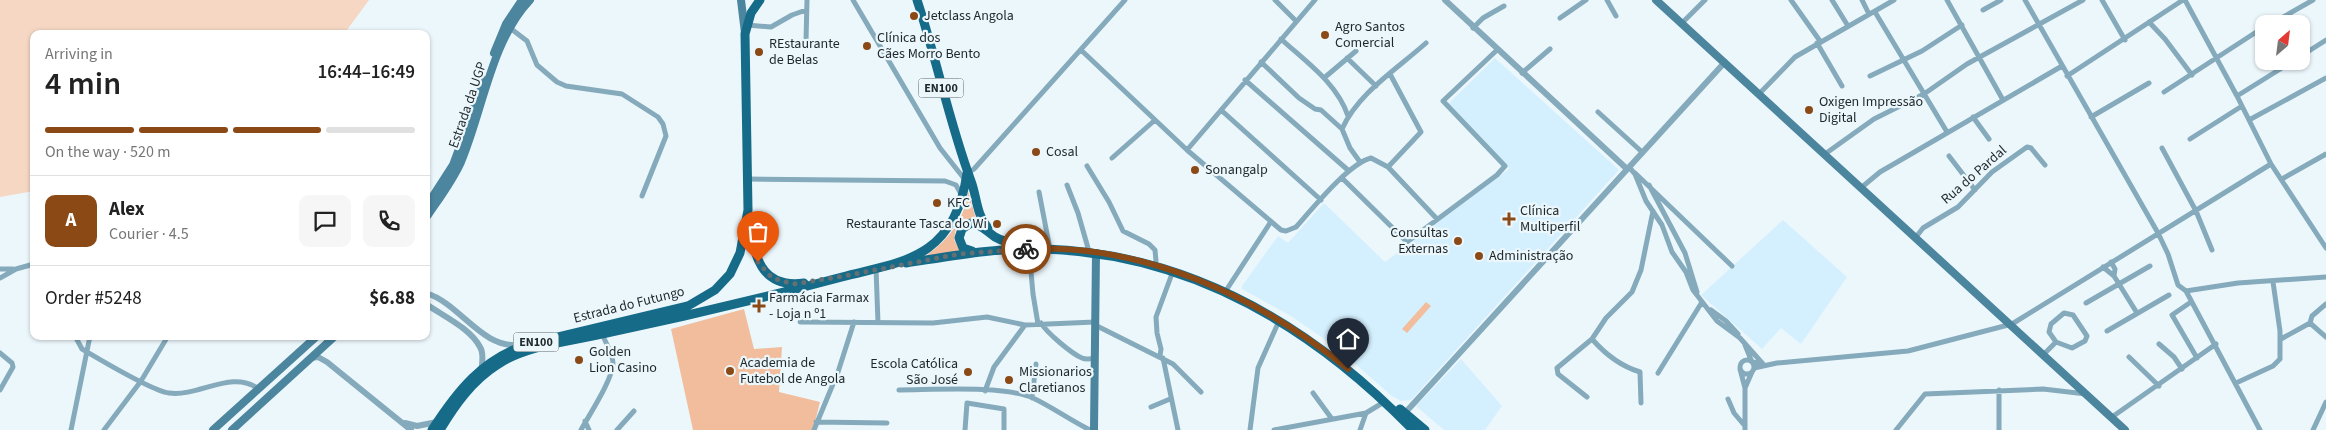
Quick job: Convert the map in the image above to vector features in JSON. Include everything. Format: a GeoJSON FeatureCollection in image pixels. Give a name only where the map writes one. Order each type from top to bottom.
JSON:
{"type":"FeatureCollection","features":[{"type":"Feature","properties":{"kind":"main road","name":"Estrada da UGP"},"geometry":{"type":"LineString","coordinates":[[430,202],[453,165],[499,38],[512,13],[522,0]]}},
{"type":"Feature","properties":{"kind":"main road","name":"Estrada da UGP"},"geometry":{"type":"LineString","coordinates":[[430,212],[460,163],[510,28],[530,0]]}},
{"type":"Feature","properties":{"kind":"main road"},"geometry":{"type":"LineString","coordinates":[[741,0],[746,29]]}},
{"type":"Feature","properties":{"kind":"main road","name":"Estrada do Futungo"},"geometry":{"type":"LineString","coordinates":[[439,426],[459,391],[482,367],[504,353],[529,344],[688,306],[708,295],[723,283],[736,264],[743,241],[748,210],[746,29],[751,13],[760,0]]}},
{"type":"Feature","properties":{"kind":"main road"},"geometry":{"type":"LineString","coordinates":[[1656,0],[2012,324],[2125,430]]}},
{"type":"Feature","properties":{"kind":"main road","name":"EN100"},"geometry":{"type":"LineString","coordinates":[[918,1],[948,115],[967,177]]}},
{"type":"Feature","properties":{"kind":"main road"},"geometry":{"type":"LineString","coordinates":[[967,177],[982,221],[989,230],[1004,241]]}},
{"type":"Feature","properties":{"kind":"main road","name":"Estrada do Futungo"},"geometry":{"type":"LineString","coordinates":[[432,430],[439,426],[464,394],[498,364],[532,350],[908,259],[930,247],[954,219],[967,177]]}},
{"type":"Feature","properties":{"kind":"main road"},"geometry":{"type":"LineString","coordinates":[[748,210],[752,244],[756,258],[772,278],[794,284],[844,276]]}},
{"type":"Feature","properties":{"kind":"main road"},"geometry":{"type":"LineString","coordinates":[[967,224],[975,224],[1004,241],[1020,244],[1049,244],[1088,248],[1156,261],[1227,289],[1268,309],[1309,334],[1358,371],[1404,414],[1417,429],[1333,357],[1280,320],[1215,287],[1173,271],[1132,259],[1096,253],[1029,249],[967,250],[959,241],[960,231],[967,224]]}},
{"type":"Feature","properties":{"kind":"main road"},"geometry":{"type":"LineString","coordinates":[[876,268],[959,254],[1000,250]]}},
{"type":"Feature","properties":{"kind":"main road"},"geometry":{"type":"LineString","coordinates":[[1094,430],[1096,253]]}},
{"type":"Feature","properties":{"kind":"main road"},"geometry":{"type":"LineString","coordinates":[[213,430],[312,340]]}},
{"type":"Feature","properties":{"kind":"main road"},"geometry":{"type":"LineString","coordinates":[[232,430],[331,340]]}},
{"type":"Feature","properties":{"kind":"street"},"geometry":{"type":"LineString","coordinates":[[806,41],[807,0]]}},
{"type":"Feature","properties":{"kind":"street"},"geometry":{"type":"LineString","coordinates":[[853,0],[940,148],[967,177],[1125,0]]}},
{"type":"Feature","properties":{"kind":"street"},"geometry":{"type":"LineString","coordinates":[[1275,0],[1296,20]]}},
{"type":"Feature","properties":{"kind":"street"},"geometry":{"type":"LineString","coordinates":[[1187,150],[1315,0]]}},
{"type":"Feature","properties":{"kind":"street"},"geometry":{"type":"LineString","coordinates":[[1445,0],[1522,73],[1648,185],[1732,266]]}},
{"type":"Feature","properties":{"kind":"street"},"geometry":{"type":"LineString","coordinates":[[1560,18],[1586,0]]}},
{"type":"Feature","properties":{"kind":"street"},"geometry":{"type":"LineString","coordinates":[[1607,0],[1616,16]]}},
{"type":"Feature","properties":{"kind":"street"},"geometry":{"type":"LineString","coordinates":[[1682,24],[1705,0]]}},
{"type":"Feature","properties":{"kind":"street"},"geometry":{"type":"LineString","coordinates":[[1791,0],[1818,42],[1842,86]]}},
{"type":"Feature","properties":{"kind":"street"},"geometry":{"type":"LineString","coordinates":[[1832,0],[1848,26]]}},
{"type":"Feature","properties":{"kind":"street"},"geometry":{"type":"LineString","coordinates":[[1862,0],[1904,60],[1947,132]]}},
{"type":"Feature","properties":{"kind":"street"},"geometry":{"type":"LineString","coordinates":[[1759,94],[1791,60],[1818,42],[1894,0]]}},
{"type":"Feature","properties":{"kind":"street"},"geometry":{"type":"LineString","coordinates":[[1947,0],[2003,100]]}},
{"type":"Feature","properties":{"kind":"street"},"geometry":{"type":"LineString","coordinates":[[1983,10],[2001,0]]}},
{"type":"Feature","properties":{"kind":"street"},"geometry":{"type":"LineString","coordinates":[[2025,0],[2158,233],[2168,254],[2178,285],[2186,292],[2216,344],[2260,430]]}},
{"type":"Feature","properties":{"kind":"street"},"geometry":{"type":"LineString","coordinates":[[1826,154],[1874,119],[1924,94],[1978,57],[2083,0]]}},
{"type":"Feature","properties":{"kind":"street"},"geometry":{"type":"LineString","coordinates":[[2102,0],[2125,40]]}},
{"type":"Feature","properties":{"kind":"street"},"geometry":{"type":"LineString","coordinates":[[2068,76],[2184,0],[2237,96],[2271,164],[2326,248]]}},
{"type":"Feature","properties":{"kind":"street"},"geometry":{"type":"LineString","coordinates":[[2287,15],[2313,0]]}},
{"type":"Feature","properties":{"kind":"street"},"geometry":{"type":"LineString","coordinates":[[1473,28],[1483,18],[1504,6]]}},
{"type":"Feature","properties":{"kind":"street"},"geometry":{"type":"LineString","coordinates":[[746,29],[771,27],[792,15],[806,10]]}},
{"type":"Feature","properties":{"kind":"street"},"geometry":{"type":"LineString","coordinates":[[2149,22],[2166,39],[2192,75]]}},
{"type":"Feature","properties":{"kind":"street"},"geometry":{"type":"LineString","coordinates":[[1870,76],[1904,60],[1962,25]]}},
{"type":"Feature","properties":{"kind":"street"},"geometry":{"type":"LineString","coordinates":[[510,28],[528,41],[537,65],[557,82],[566,86],[622,94],[658,117],[663,124],[666,136],[642,196]]}},
{"type":"Feature","properties":{"kind":"street"},"geometry":{"type":"LineString","coordinates":[[2164,92],[2255,34]]}},
{"type":"Feature","properties":{"kind":"street"},"geometry":{"type":"LineString","coordinates":[[1281,39],[1334,88],[1343,102],[1348,116]]}},
{"type":"Feature","properties":{"kind":"street"},"geometry":{"type":"LineString","coordinates":[[2310,50],[2326,40]]}},
{"type":"Feature","properties":{"kind":"street"},"geometry":{"type":"LineString","coordinates":[[1342,129],[1348,116],[1376,86],[1426,43]]}},
{"type":"Feature","properties":{"kind":"street"},"geometry":{"type":"LineString","coordinates":[[1522,73],[1550,49]]}},
{"type":"Feature","properties":{"kind":"street"},"geometry":{"type":"LineString","coordinates":[[1082,50],[1187,150],[1270,223],[1281,230],[1291,230],[1349,171],[1360,162],[1371,158],[1388,167],[1438,219]]}},
{"type":"Feature","properties":{"kind":"street"},"geometry":{"type":"LineString","coordinates":[[1342,178],[1405,241],[1438,219],[1505,167],[1442,102],[1497,50]]}},
{"type":"Feature","properties":{"kind":"street"},"geometry":{"type":"LineString","coordinates":[[1324,78],[1356,51]]}},
{"type":"Feature","properties":{"kind":"street"},"geometry":{"type":"LineString","coordinates":[[1347,58],[1376,86]]}},
{"type":"Feature","properties":{"kind":"street"},"geometry":{"type":"LineString","coordinates":[[1261,62],[1298,98],[1321,110],[1342,129],[1350,148],[1360,162]]}},
{"type":"Feature","properties":{"kind":"street"},"geometry":{"type":"LineString","coordinates":[[1404,414],[1724,62]]}},
{"type":"Feature","properties":{"kind":"street"},"geometry":{"type":"LineString","coordinates":[[1862,187],[1880,172],[2062,66]]}},
{"type":"Feature","properties":{"kind":"street"},"geometry":{"type":"LineString","coordinates":[[2237,96],[2278,70]]}},
{"type":"Feature","properties":{"kind":"street"},"geometry":{"type":"LineString","coordinates":[[1388,167],[1421,132],[1390,74]]}},
{"type":"Feature","properties":{"kind":"street"},"geometry":{"type":"LineString","coordinates":[[2249,120],[2326,78]]}},
{"type":"Feature","properties":{"kind":"street"},"geometry":{"type":"LineString","coordinates":[[1245,80],[1349,171]]}},
{"type":"Feature","properties":{"kind":"street"},"geometry":{"type":"LineString","coordinates":[[2091,117],[2149,83]]}},
{"type":"Feature","properties":{"kind":"street"},"geometry":{"type":"LineString","coordinates":[[2190,140],[2242,106]]}},
{"type":"Feature","properties":{"kind":"street"},"geometry":{"type":"LineString","coordinates":[[1221,110],[1321,200]]}},
{"type":"Feature","properties":{"kind":"street"},"geometry":{"type":"LineString","coordinates":[[1598,112],[1642,152]]}},
{"type":"Feature","properties":{"kind":"street"},"geometry":{"type":"LineString","coordinates":[[1972,117],[1989,139]]}},
{"type":"Feature","properties":{"kind":"street"},"geometry":{"type":"LineString","coordinates":[[1112,158],[1155,120]]}},
{"type":"Feature","properties":{"kind":"street","name":"Rua do Pardal"},"geometry":{"type":"LineString","coordinates":[[1916,237],[1923,228],[1958,207],[1992,172],[2027,147],[2032,148],[2045,165]]}},
{"type":"Feature","properties":{"kind":"street"},"geometry":{"type":"LineString","coordinates":[[2162,148],[2196,211],[2212,250]]}},
{"type":"Feature","properties":{"kind":"street"},"geometry":{"type":"LineString","coordinates":[[2282,180],[2326,154]]}},
{"type":"Feature","properties":{"kind":"street"},"geometry":{"type":"LineString","coordinates":[[1948,156],[1975,190]]}},
{"type":"Feature","properties":{"kind":"street"},"geometry":{"type":"LineString","coordinates":[[1740,369],[1747,374],[1753,367],[1763,364],[1908,351],[2012,324],[2103,266],[2271,164]]}},
{"type":"Feature","properties":{"kind":"street"},"geometry":{"type":"LineString","coordinates":[[1087,166],[1109,202],[1123,231],[1149,244],[1154,250],[1156,261]]}},
{"type":"Feature","properties":{"kind":"street"},"geometry":{"type":"LineString","coordinates":[[1628,168],[1662,225],[1672,252],[1683,268],[1693,290],[1702,302],[1726,321],[1763,364]]}},
{"type":"Feature","properties":{"kind":"street"},"geometry":{"type":"LineString","coordinates":[[748,179],[945,181],[956,185],[962,197]]}},
{"type":"Feature","properties":{"kind":"street"},"geometry":{"type":"LineString","coordinates":[[1066,185],[1078,213],[1088,248]]}},
{"type":"Feature","properties":{"kind":"street"},"geometry":{"type":"LineString","coordinates":[[1648,185],[1662,214],[1680,241],[1690,264],[1696,290],[1702,302]]}},
{"type":"Feature","properties":{"kind":"street"},"geometry":{"type":"LineString","coordinates":[[1039,192],[1049,244]]}},
{"type":"Feature","properties":{"kind":"street"},"geometry":{"type":"LineString","coordinates":[[1586,397],[1556,371],[1564,361],[1592,339],[1606,318],[1632,292],[1640,270],[1653,211]]}},
{"type":"Feature","properties":{"kind":"street"},"geometry":{"type":"LineString","coordinates":[[1227,289],[1270,223]]}},
{"type":"Feature","properties":{"kind":"street"},"geometry":{"type":"LineString","coordinates":[[1029,249],[1033,294],[1040,324],[1078,356],[1085,360],[1095,358]]}},
{"type":"Feature","properties":{"kind":"street"},"geometry":{"type":"LineString","coordinates":[[2111,262],[2115,269],[2114,276]]}},
{"type":"Feature","properties":{"kind":"street"},"geometry":{"type":"LineString","coordinates":[[0,278],[16,269],[30,265]]}},
{"type":"Feature","properties":{"kind":"street"},"geometry":{"type":"LineString","coordinates":[[2103,266],[2114,276],[2137,314]]}},
{"type":"Feature","properties":{"kind":"street"},"geometry":{"type":"LineString","coordinates":[[2086,303],[2150,266]]}},
{"type":"Feature","properties":{"kind":"street"},"geometry":{"type":"LineString","coordinates":[[876,268],[878,323]]}},
{"type":"Feature","properties":{"kind":"street"},"geometry":{"type":"LineString","coordinates":[[0,269],[16,269]]}},
{"type":"Feature","properties":{"kind":"street"},"geometry":{"type":"LineString","coordinates":[[1173,271],[1156,317],[1161,357],[1178,430]]}},
{"type":"Feature","properties":{"kind":"street"},"geometry":{"type":"LineString","coordinates":[[2186,292],[2222,284],[2326,277]]}},
{"type":"Feature","properties":{"kind":"street"},"geometry":{"type":"LineString","coordinates":[[2236,383],[2277,364],[2280,359],[2281,338],[2273,282]]}},
{"type":"Feature","properties":{"kind":"street"},"geometry":{"type":"LineString","coordinates":[[2107,331],[2169,295]]}},
{"type":"Feature","properties":{"kind":"street"},"geometry":{"type":"LineString","coordinates":[[430,296],[458,313],[485,335],[505,345],[529,344]]}},
{"type":"Feature","properties":{"kind":"street"},"geometry":{"type":"LineString","coordinates":[[1658,373],[1702,302]]}},
{"type":"Feature","properties":{"kind":"street"},"geometry":{"type":"LineString","coordinates":[[2191,302],[2172,315],[2197,358]]}},
{"type":"Feature","properties":{"kind":"street"},"geometry":{"type":"LineString","coordinates":[[2281,338],[2310,323],[2312,316],[2326,304]]}},
{"type":"Feature","properties":{"kind":"street"},"geometry":{"type":"LineString","coordinates":[[430,307],[466,332],[478,344],[482,353],[482,367]]}},
{"type":"Feature","properties":{"kind":"street"},"geometry":{"type":"LineString","coordinates":[[2064,313],[2073,315],[2088,336],[2086,342],[2072,348],[2056,342],[2049,328],[2064,313]]}},
{"type":"Feature","properties":{"kind":"street"},"geometry":{"type":"LineString","coordinates":[[800,322],[954,322],[980,317],[1025,325],[1095,324],[1161,357],[1180,370],[1201,392]]}},
{"type":"Feature","properties":{"kind":"street"},"geometry":{"type":"LineString","coordinates":[[1250,430],[1258,368],[1280,320]]}},
{"type":"Feature","properties":{"kind":"street"},"geometry":{"type":"LineString","coordinates":[[814,430],[838,372],[854,322]]}},
{"type":"Feature","properties":{"kind":"street"},"geometry":{"type":"LineString","coordinates":[[2310,323],[2326,337]]}},
{"type":"Feature","properties":{"kind":"street"},"geometry":{"type":"LineString","coordinates":[[985,391],[994,367],[1025,325]]}},
{"type":"Feature","properties":{"kind":"street"},"geometry":{"type":"LineString","coordinates":[[581,430],[601,395],[613,367],[613,361],[602,334]]}},
{"type":"Feature","properties":{"kind":"street"},"geometry":{"type":"LineString","coordinates":[[478,344],[485,343],[485,335]]}},
{"type":"Feature","properties":{"kind":"street"},"geometry":{"type":"LineString","coordinates":[[1740,338],[1753,367],[1745,388]]}},
{"type":"Feature","properties":{"kind":"street"},"geometry":{"type":"LineString","coordinates":[[1592,339],[1613,360],[1626,368],[1640,372],[1641,403]]}},
{"type":"Feature","properties":{"kind":"street"},"geometry":{"type":"LineString","coordinates":[[77,340],[79,345],[86,352],[166,393],[176,394],[196,391],[236,380],[245,381],[259,389]]}},
{"type":"Feature","properties":{"kind":"street"},"geometry":{"type":"LineString","coordinates":[[72,430],[89,340]]}},
{"type":"Feature","properties":{"kind":"street"},"geometry":{"type":"LineString","coordinates":[[104,430],[142,381],[166,340]]}},
{"type":"Feature","properties":{"kind":"street"},"geometry":{"type":"LineString","coordinates":[[2043,355],[2056,342]]}},
{"type":"Feature","properties":{"kind":"street"},"geometry":{"type":"LineString","coordinates":[[2159,344],[2174,356],[2182,369]]}},
{"type":"Feature","properties":{"kind":"street"},"geometry":{"type":"LineString","coordinates":[[2112,418],[2216,344]]}},
{"type":"Feature","properties":{"kind":"street"},"geometry":{"type":"LineString","coordinates":[[324,346],[322,354],[327,362]]}},
{"type":"Feature","properties":{"kind":"street"},"geometry":{"type":"LineString","coordinates":[[0,353],[12,363],[13,367],[0,390]]}},
{"type":"Feature","properties":{"kind":"street"},"geometry":{"type":"LineString","coordinates":[[311,358],[318,357],[327,362],[404,422],[411,430]]}},
{"type":"Feature","properties":{"kind":"street"},"geometry":{"type":"LineString","coordinates":[[2129,357],[2159,386]]}},
{"type":"Feature","properties":{"kind":"street"},"geometry":{"type":"LineString","coordinates":[[1745,428],[1745,388],[1740,369],[1743,361],[1753,367]]}},
{"type":"Feature","properties":{"kind":"street"},"geometry":{"type":"LineString","coordinates":[[1032,398],[1036,364]]}},
{"type":"Feature","properties":{"kind":"street"},"geometry":{"type":"LineString","coordinates":[[1896,430],[1924,394],[2042,389],[2087,394]]}},
{"type":"Feature","properties":{"kind":"street"},"geometry":{"type":"LineString","coordinates":[[899,390],[1009,393],[1032,398],[1090,430]]}},
{"type":"Feature","properties":{"kind":"street"},"geometry":{"type":"LineString","coordinates":[[1999,390],[1999,430]]}},
{"type":"Feature","properties":{"kind":"street"},"geometry":{"type":"LineString","coordinates":[[1313,393],[1332,419]]}},
{"type":"Feature","properties":{"kind":"street"},"geometry":{"type":"LineString","coordinates":[[1151,407],[1170,399]]}},
{"type":"Feature","properties":{"kind":"street"},"geometry":{"type":"LineString","coordinates":[[1728,399],[1734,413],[1745,428]]}},
{"type":"Feature","properties":{"kind":"street"},"geometry":{"type":"LineString","coordinates":[[1274,430],[1366,413],[1384,401]]}},
{"type":"Feature","properties":{"kind":"street"},"geometry":{"type":"LineString","coordinates":[[2313,430],[2326,402]]}},
{"type":"Feature","properties":{"kind":"street"},"geometry":{"type":"LineString","coordinates":[[966,430],[967,403],[1004,409],[1004,430]]}},
{"type":"Feature","properties":{"kind":"street"},"geometry":{"type":"LineString","coordinates":[[617,430],[634,411]]}},
{"type":"Feature","properties":{"kind":"street"},"geometry":{"type":"LineString","coordinates":[[1360,430],[1366,413]]}},
{"type":"Feature","properties":{"kind":"street"},"geometry":{"type":"LineString","coordinates":[[586,421],[589,430]]}},
{"type":"Feature","properties":{"kind":"street"},"geometry":{"type":"LineString","coordinates":[[404,422],[417,426],[439,426]]}},
{"type":"Feature","properties":{"kind":"street"},"geometry":{"type":"LineString","coordinates":[[816,422],[887,423]]}},
{"type":"Feature","properties":{"kind":"shaded area"},"geometry":{"type":"Polygon","coordinates":[[[0,0],[369,0],[347,30],[30,30],[30,192],[0,197],[0,0]]]}},
{"type":"Feature","properties":{"kind":"shaded area","name":"Clínica Multiperfil"},"geometry":{"type":"Polygon","coordinates":[[[1495,58],[1619,170],[1411,400],[1401,401],[1392,396],[1336,347],[1291,316],[1242,289],[1242,286],[1278,236],[1288,243],[1324,203],[1385,262],[1509,169],[1447,105],[1495,58]]]}},
{"type":"Feature","properties":{"kind":"shaded area"},"geometry":{"type":"Polygon","coordinates":[[[968,191],[976,219],[965,220],[956,228],[954,240],[961,252],[921,259],[946,239],[952,231],[963,212],[968,191]]]}},
{"type":"Feature","properties":{"kind":"shaded area"},"geometry":{"type":"Polygon","coordinates":[[[1783,220],[1847,277],[1801,344],[1781,328],[1762,349],[1701,295],[1783,220]]]}},
{"type":"Feature","properties":{"kind":"shaded area"},"geometry":{"type":"Polygon","coordinates":[[[1426,302],[1431,306],[1407,333],[1402,329],[1426,302]]]}},
{"type":"Feature","properties":{"kind":"shaded area","name":"Academia de Futebol de Angola"},"geometry":{"type":"Polygon","coordinates":[[[744,309],[754,349],[782,347],[779,392],[820,402],[813,430],[693,430],[671,329],[744,309]]]}},
{"type":"Feature","properties":{"kind":"shaded area"},"geometry":{"type":"Polygon","coordinates":[[[1461,359],[1502,406],[1485,430],[1444,430],[1416,406],[1461,359]]]}},
{"type":"Feature","properties":{"kind":"way so far"},"geometry":{"type":"LineString","coordinates":[[758,262],[772,278],[794,284],[959,254],[1026,249]]}},
{"type":"Feature","properties":{"kind":"place","name":"Jetclass Angola"},"geometry":{"type":"Point","coordinates":[914,16]}},
{"type":"Feature","properties":{"kind":"place","name":"Agro Santos Comercial"},"geometry":{"type":"Point","coordinates":[1325,35]}},
{"type":"Feature","properties":{"kind":"place","name":"Clínica dos Cães Morro Bento"},"geometry":{"type":"Point","coordinates":[867,46]}},
{"type":"Feature","properties":{"kind":"place","name":"REstaurante de Belas"},"geometry":{"type":"Point","coordinates":[759,52]}},
{"type":"Feature","properties":{"kind":"place","name":"Oxigen Impressão Digital"},"geometry":{"type":"Point","coordinates":[1809,110]}},
{"type":"Feature","properties":{"kind":"place","name":"Cosal"},"geometry":{"type":"Point","coordinates":[1036,152]}},
{"type":"Feature","properties":{"kind":"place","name":"Sonangalp"},"geometry":{"type":"Point","coordinates":[1195,170]}},
{"type":"Feature","properties":{"kind":"place","name":"KFC"},"geometry":{"type":"Point","coordinates":[937,203]}},
{"type":"Feature","properties":{"kind":"place","name":"Clínica Multiperfil"},"geometry":{"type":"Point","coordinates":[1509,219]}},
{"type":"Feature","properties":{"kind":"place","name":"Restaurante Tasca do Wi"},"geometry":{"type":"Point","coordinates":[997,224]}},
{"type":"Feature","properties":{"kind":"place","name":"Consultas Externas"},"geometry":{"type":"Point","coordinates":[1458,241]}},
{"type":"Feature","properties":{"kind":"place","name":"Administração"},"geometry":{"type":"Point","coordinates":[1479,256]}},
{"type":"Feature","properties":{"kind":"place","name":"Farmácia Farmax - Loja n º1"},"geometry":{"type":"Point","coordinates":[759,306]}},
{"type":"Feature","properties":{"kind":"place","name":"Golden Lion Casino"},"geometry":{"type":"Point","coordinates":[579,360]}},
{"type":"Feature","properties":{"kind":"place","name":"Academia de Futebol de Angola"},"geometry":{"type":"Point","coordinates":[730,371]}},
{"type":"Feature","properties":{"kind":"place","name":"Escola Católica São José"},"geometry":{"type":"Point","coordinates":[968,372]}},
{"type":"Feature","properties":{"kind":"place","name":"Missionarios Claretianos"},"geometry":{"type":"Point","coordinates":[1009,380]}},
{"type":"Feature","properties":{"kind":"route"},"geometry":{"type":"LineString","coordinates":[[1026,249],[1046,248],[1096,253],[1132,259],[1173,271],[1215,287],[1280,320],[1348,369]]}}]}
